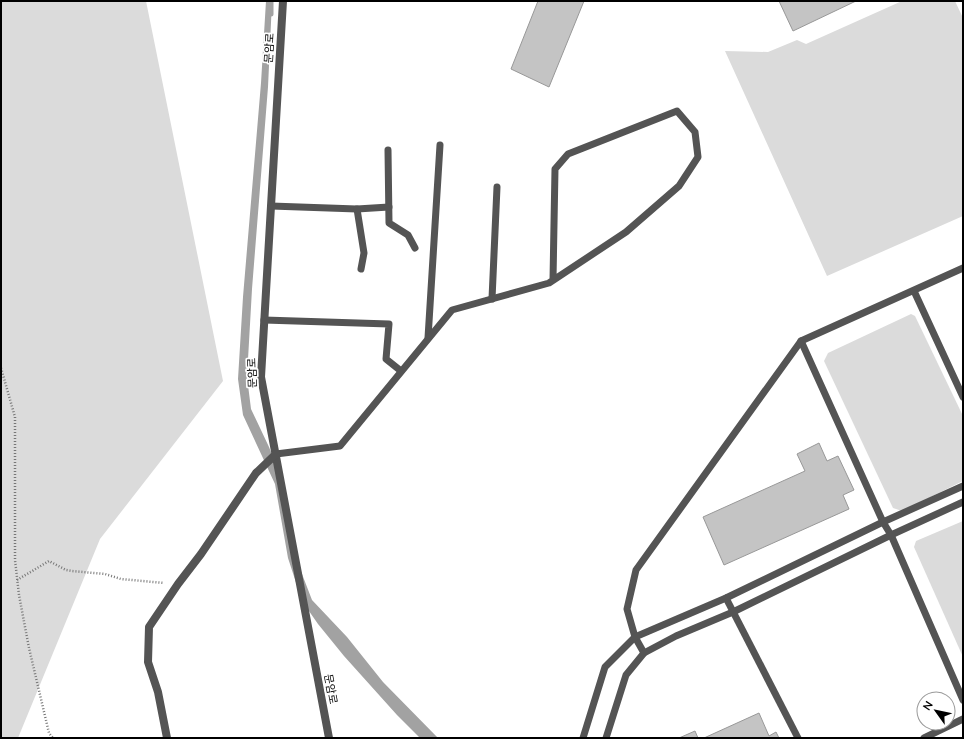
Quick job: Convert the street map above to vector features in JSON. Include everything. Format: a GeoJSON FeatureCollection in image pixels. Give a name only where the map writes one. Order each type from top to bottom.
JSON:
{"type":"FeatureCollection","features":[{"type":"Feature","properties":{"kind":"street","name":"문암로"},"geometry":{"type":"LineString","coordinates":[[283,1],[261,377],[329,738]]}},
{"type":"Feature","properties":{"kind":"street"},"geometry":{"type":"LineString","coordinates":[[167,738],[158,692],[148,662],[148,626],[178,584],[202,554],[256,473],[276,454]]}},
{"type":"Feature","properties":{"kind":"lane"},"geometry":{"type":"LineString","coordinates":[[276,454],[340,446],[452,310],[549,283],[626,232],[679,186],[698,157],[695,132],[677,111],[568,154],[555,169],[553,280]]}},
{"type":"Feature","properties":{"kind":"lane"},"geometry":{"type":"LineString","coordinates":[[428,338],[440,145]]}},
{"type":"Feature","properties":{"kind":"lane"},"geometry":{"type":"LineString","coordinates":[[388,150],[389,223],[408,235],[415,248]]}},
{"type":"Feature","properties":{"kind":"lane"},"geometry":{"type":"LineString","coordinates":[[492,299],[497,187]]}},
{"type":"Feature","properties":{"kind":"lane"},"geometry":{"type":"LineString","coordinates":[[271,206],[357,209],[389,207]]}},
{"type":"Feature","properties":{"kind":"lane"},"geometry":{"type":"LineString","coordinates":[[357,209],[364,253],[361,268]]}},
{"type":"Feature","properties":{"kind":"lane"},"geometry":{"type":"LineString","coordinates":[[644,653],[635,637],[627,610],[636,570],[801,341],[963,268]]}},
{"type":"Feature","properties":{"kind":"lane"},"geometry":{"type":"LineString","coordinates":[[914,291],[963,397]]}},
{"type":"Feature","properties":{"kind":"lane"},"geometry":{"type":"LineString","coordinates":[[264,320],[389,324],[386,359],[401,371]]}},
{"type":"Feature","properties":{"kind":"lane"},"geometry":{"type":"LineString","coordinates":[[801,341],[883,522],[891,535],[963,700]]}},
{"type":"Feature","properties":{"kind":"lane"},"geometry":{"type":"LineString","coordinates":[[583,738],[605,667],[635,637],[726,598],[883,522],[963,486]]}},
{"type":"Feature","properties":{"kind":"lane"},"geometry":{"type":"LineString","coordinates":[[606,738],[626,675],[644,653],[676,636],[733,612],[891,535],[963,502]]}},
{"type":"Feature","properties":{"kind":"lane"},"geometry":{"type":"LineString","coordinates":[[726,598],[798,738]]}},
{"type":"Feature","properties":{"kind":"lane"},"geometry":{"type":"LineString","coordinates":[[924,738],[963,719]]}},
{"type":"Feature","properties":{"kind":"path"},"geometry":{"type":"LineString","coordinates":[[1,368],[15,417],[15,560],[19,595],[49,733],[53,738]]}},
{"type":"Feature","properties":{"kind":"path"},"geometry":{"type":"LineString","coordinates":[[17,580],[49,561],[72,572],[105,574],[122,579],[178,584]]}},
{"type":"Feature","properties":{"kind":"shaded area"},"geometry":{"type":"Polygon","coordinates":[[[1,1],[146,1],[223,381],[100,539],[18,738],[1,738],[1,1]]]}},
{"type":"Feature","properties":{"kind":"shaded area"},"geometry":{"type":"Polygon","coordinates":[[[266,1],[272,1],[268,87],[252,289],[247,377],[251,409],[269,447],[283,482],[297,561],[312,600],[347,637],[383,682],[438,738],[420,738],[397,715],[344,656],[318,624],[302,601],[288,558],[275,484],[243,415],[238,379],[266,1]]]}},
{"type":"Feature","properties":{"kind":"shaded area"},"geometry":{"type":"Polygon","coordinates":[[[902,1],[955,1],[963,18],[963,216],[827,276],[725,51],[768,52],[797,40],[806,44],[902,1]]]}},
{"type":"Feature","properties":{"kind":"shaded area"},"geometry":{"type":"Polygon","coordinates":[[[911,314],[915,316],[963,416],[963,481],[902,511],[893,508],[824,361],[828,353],[911,314]]]}},
{"type":"Feature","properties":{"kind":"shaded area"},"geometry":{"type":"Polygon","coordinates":[[[963,521],[963,657],[914,547],[916,541],[963,521]]]}},
{"type":"Feature","properties":{"kind":"building"},"geometry":{"type":"Polygon","coordinates":[[[538,1],[584,1],[549,87],[511,69],[538,1]]]}},
{"type":"Feature","properties":{"kind":"building"},"geometry":{"type":"Polygon","coordinates":[[[779,1],[856,1],[793,31],[779,1]]]}},
{"type":"Feature","properties":{"kind":"building"},"geometry":{"type":"Polygon","coordinates":[[[819,443],[827,461],[838,456],[854,490],[843,495],[849,509],[724,565],[703,517],[805,471],[797,454],[819,443]]]}},
{"type":"Feature","properties":{"kind":"building"},"geometry":{"type":"Polygon","coordinates":[[[759,713],[769,736],[776,732],[779,738],[704,738],[759,713]]]}},
{"type":"Feature","properties":{"kind":"building"},"geometry":{"type":"Polygon","coordinates":[[[695,731],[698,738],[679,738],[695,731]]]}},
{"type":"Feature","properties":{"kind":"waterway"},"geometry":{"type":"LineString","coordinates":[[271,1],[271,14]]}}]}
